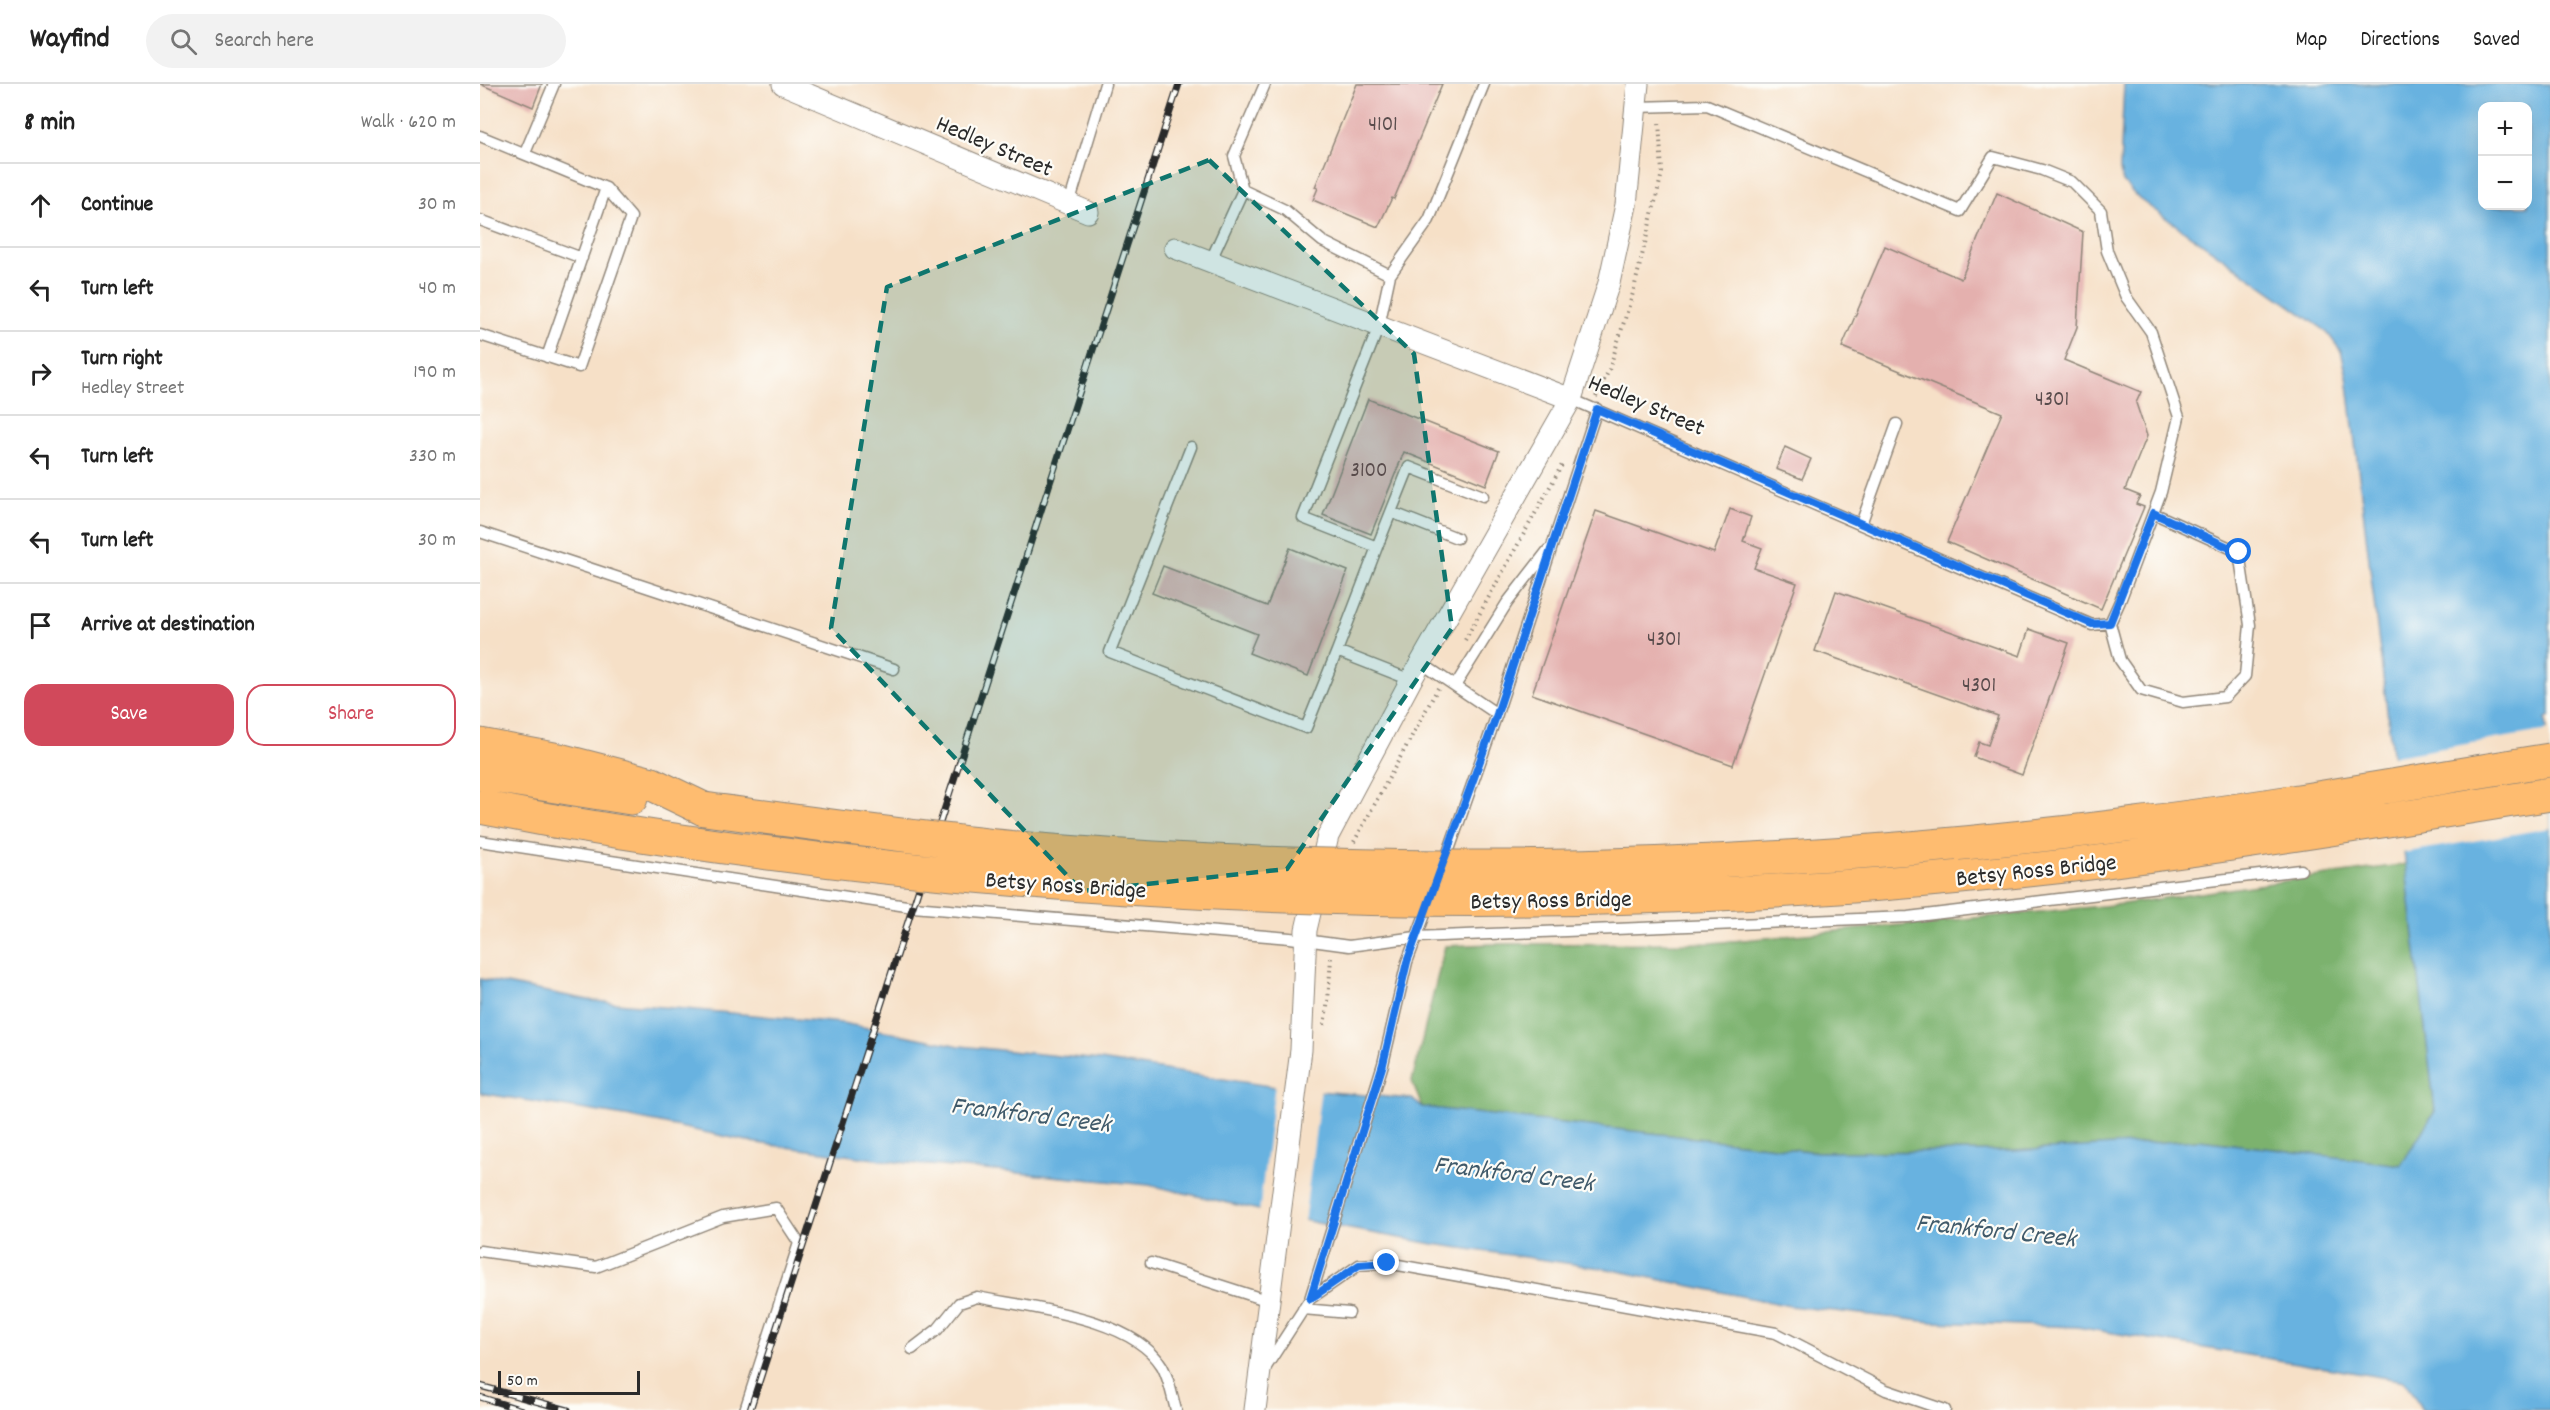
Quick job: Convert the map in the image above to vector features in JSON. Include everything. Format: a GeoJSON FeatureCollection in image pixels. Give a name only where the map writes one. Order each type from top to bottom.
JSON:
{"type":"FeatureCollection","features":[{"type":"Feature","properties":{"kind":"highway"},"geometry":{"type":"LineString","coordinates":[[480,745],[559,760],[652,784],[704,809]]}},
{"type":"Feature","properties":{"kind":"highway","name":"Betsy Ross Bridge"},"geometry":{"type":"LineString","coordinates":[[480,774],[704,809],[1023,848],[1210,861],[1446,867],[1653,863],[1873,851],[2069,832],[2210,814],[2550,760]]}},
{"type":"Feature","properties":{"kind":"highway","name":"Betsy Ross Bridge"},"geometry":{"type":"LineString","coordinates":[[480,807],[757,853],[897,870],[1097,888],[1306,898],[1447,900],[1742,894],[1893,884],[2030,871],[2226,846],[2550,794]]}},
{"type":"Feature","properties":{"kind":"highway"},"geometry":{"type":"LineString","coordinates":[[480,820],[554,821]]}},
{"type":"Feature","properties":{"kind":"street","name":"Hedley Street"},"geometry":{"type":"LineString","coordinates":[[783,84],[1078,208]]}},
{"type":"Feature","properties":{"kind":"street"},"geometry":{"type":"LineString","coordinates":[[1255,1410],[1301,1050],[1306,940],[1328,836],[1416,672],[1571,399],[1609,283],[1626,206],[1638,84]]}},
{"type":"Feature","properties":{"kind":"street","name":"Hedley Street"},"geometry":{"type":"LineString","coordinates":[[1175,248],[1571,399]]}},
{"type":"Feature","properties":{"kind":"lane"},"geometry":{"type":"LineString","coordinates":[[525,153],[554,84]]}},
{"type":"Feature","properties":{"kind":"lane"},"geometry":{"type":"LineString","coordinates":[[1078,208],[1105,84]]}},
{"type":"Feature","properties":{"kind":"lane"},"geometry":{"type":"LineString","coordinates":[[1210,262],[1244,190],[1234,156],[1265,84]]}},
{"type":"Feature","properties":{"kind":"lane"},"geometry":{"type":"LineString","coordinates":[[1377,547],[1303,518],[1379,326],[1390,275],[1429,220],[1484,84]]}},
{"type":"Feature","properties":{"kind":"lane"},"geometry":{"type":"LineString","coordinates":[[1636,107],[1707,105],[1960,211],[1992,157],[2042,170],[2072,182],[2101,212],[2107,251],[2126,297],[2151,332],[2179,417],[2161,492],[2110,623],[2120,660],[2141,690],[2182,702],[2225,697],[2245,676],[2250,625],[2239,552],[2153,513]]}},
{"type":"Feature","properties":{"kind":"lane"},"geometry":{"type":"LineString","coordinates":[[480,136],[606,188],[631,218],[579,367],[480,335]]}},
{"type":"Feature","properties":{"kind":"lane"},"geometry":{"type":"LineString","coordinates":[[547,357],[606,188]]}},
{"type":"Feature","properties":{"kind":"lane"},"geometry":{"type":"LineString","coordinates":[[1244,190],[1285,210],[1322,241],[1390,275]]}},
{"type":"Feature","properties":{"kind":"lane"},"geometry":{"type":"LineString","coordinates":[[480,220],[582,258]]}},
{"type":"Feature","properties":{"kind":"lane","name":"Hedley Street"},"geometry":{"type":"LineString","coordinates":[[1571,399],[2092,624],[2110,623]]}},
{"type":"Feature","properties":{"kind":"lane"},"geometry":{"type":"LineString","coordinates":[[1259,1377],[1310,1299],[1383,1064],[1407,962],[1497,714],[1597,409]]}},
{"type":"Feature","properties":{"kind":"lane"},"geometry":{"type":"LineString","coordinates":[[1861,524],[1897,424]]}},
{"type":"Feature","properties":{"kind":"lane"},"geometry":{"type":"LineString","coordinates":[[1191,447],[1110,652],[1306,728],[1409,467],[1483,496]]}},
{"type":"Feature","properties":{"kind":"lane"},"geometry":{"type":"LineString","coordinates":[[1391,512],[1457,537]]}},
{"type":"Feature","properties":{"kind":"lane"},"geometry":{"type":"LineString","coordinates":[[480,532],[894,669]]}},
{"type":"Feature","properties":{"kind":"lane"},"geometry":{"type":"LineString","coordinates":[[1455,686],[1507,603],[1553,544]]}},
{"type":"Feature","properties":{"kind":"lane"},"geometry":{"type":"LineString","coordinates":[[1337,651],[1416,672],[1455,686],[1497,714]]}},
{"type":"Feature","properties":{"kind":"lane"},"geometry":{"type":"LineString","coordinates":[[480,841],[913,907],[1306,940],[1349,946],[1416,937],[1908,917],[2301,870]]}},
{"type":"Feature","properties":{"kind":"lane"},"geometry":{"type":"LineString","coordinates":[[480,1251],[596,1267],[723,1217],[776,1208],[799,1244],[745,1410]]}},
{"type":"Feature","properties":{"kind":"lane"},"geometry":{"type":"LineString","coordinates":[[1151,1263],[1269,1301]]}},
{"type":"Feature","properties":{"kind":"lane"},"geometry":{"type":"LineString","coordinates":[[1310,1299],[1359,1265],[1387,1263],[1776,1333],[1886,1390],[1945,1410]]}},
{"type":"Feature","properties":{"kind":"lane"},"geometry":{"type":"LineString","coordinates":[[912,1349],[938,1329],[959,1303],[977,1297],[1096,1322],[1121,1332],[1145,1346],[1163,1367],[1176,1410]]}},
{"type":"Feature","properties":{"kind":"lane"},"geometry":{"type":"LineString","coordinates":[[1303,1309],[1349,1313]]}},
{"type":"Feature","properties":{"kind":"highlighted area"},"geometry":{"type":"Polygon","coordinates":[[[1209,160],[1414,354],[1452,628],[1287,869],[1082,891],[831,628],[887,287],[1209,160]]]}},
{"type":"Feature","properties":{"kind":"green space"},"geometry":{"type":"Polygon","coordinates":[[[2406,864],[2435,1111],[2401,1165],[2199,1140],[2014,1151],[1818,1152],[1422,1107],[1412,1081],[1445,946],[1712,943],[2123,904],[2406,864]]]}},
{"type":"Feature","properties":{"kind":"water","name":"Frankford Creek"},"geometry":{"type":"Polygon","coordinates":[[[2124,84],[2550,84],[2550,716],[2546,719],[2550,767],[2550,1410],[2422,1410],[2405,1381],[2077,1327],[1932,1322],[1790,1306],[1608,1269],[1433,1244],[1317,1223],[1149,1185],[897,1162],[757,1143],[631,1117],[480,1093],[480,979],[594,1001],[842,1023],[960,1046],[1100,1060],[1282,1088],[1412,1099],[1422,1107],[1818,1152],[2014,1151],[2199,1140],[2401,1165],[2435,1111],[2347,376],[2341,351],[2326,331],[2139,199],[2123,182],[2120,170],[2124,84]]]}},
{"type":"Feature","properties":{"kind":"pier"},"geometry":{"type":"Polygon","coordinates":[[[2549,730],[2550,828],[2402,853],[2390,757],[2549,730]]]}},
{"type":"Feature","properties":{"kind":"pier"},"geometry":{"type":"Polygon","coordinates":[[[1275,1084],[1321,1088],[1304,1223],[1259,1213],[1275,1084]]]}},
{"type":"Feature","properties":{"kind":"building"},"geometry":{"type":"Polygon","coordinates":[[[480,84],[542,84],[533,107],[480,84]]]}},
{"type":"Feature","properties":{"kind":"building"},"geometry":{"type":"Polygon","coordinates":[[[1357,84],[1442,84],[1394,199],[1392,198],[1378,227],[1313,200],[1318,188],[1315,187],[1357,84]]]}},
{"type":"Feature","properties":{"kind":"building"},"geometry":{"type":"Polygon","coordinates":[[[1997,193],[2083,232],[2077,327],[2064,360],[2141,392],[2136,403],[2147,436],[2125,490],[2140,496],[2136,504],[2144,507],[2101,609],[1947,542],[2002,413],[1842,347],[1885,246],[1961,279],[1997,193]]]}},
{"type":"Feature","properties":{"kind":"building"},"geometry":{"type":"Polygon","coordinates":[[[1368,399],[1499,451],[1486,485],[1404,452],[1371,534],[1323,515],[1368,399]]]}},
{"type":"Feature","properties":{"kind":"building"},"geometry":{"type":"Polygon","coordinates":[[[1785,447],[1811,459],[1802,479],[1776,469],[1785,447]]]}},
{"type":"Feature","properties":{"kind":"building"},"geometry":{"type":"Polygon","coordinates":[[[1730,509],[1751,517],[1743,541],[1762,548],[1754,568],[1797,583],[1733,765],[1532,694],[1596,511],[1714,553],[1730,509]]]}},
{"type":"Feature","properties":{"kind":"building"},"geometry":{"type":"Polygon","coordinates":[[[1290,548],[1348,571],[1308,676],[1249,653],[1257,634],[1152,593],[1163,566],[1267,606],[1290,548]]]}},
{"type":"Feature","properties":{"kind":"building"},"geometry":{"type":"Polygon","coordinates":[[[1836,591],[2020,656],[2029,629],[2069,643],[2022,775],[1974,757],[1979,742],[1988,745],[1998,716],[1815,651],[1836,591]]]}},
{"type":"Feature","properties":{"kind":"railway"},"geometry":{"type":"LineString","coordinates":[[750,1410],[1179,84]]}},
{"type":"Feature","properties":{"kind":"railway"},"geometry":{"type":"LineString","coordinates":[[480,1386],[568,1410]]}},
{"type":"Feature","properties":{"kind":"railway"},"geometry":{"type":"LineString","coordinates":[[480,1397],[522,1410]]}},
{"type":"Feature","properties":{"kind":"route"},"geometry":{"type":"LineString","coordinates":[[1387,1263],[1359,1265],[1310,1299],[1383,1064],[1407,962],[1497,714],[1597,409],[2092,624],[2110,623],[2153,513],[2239,552]]}}]}
